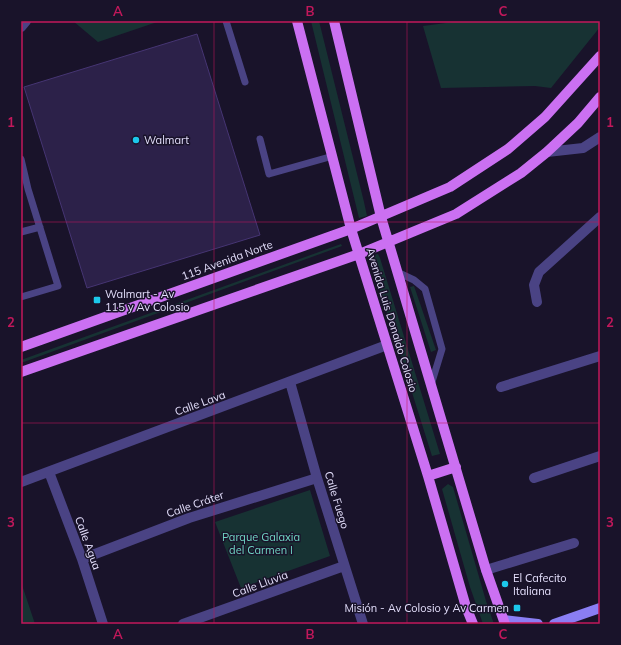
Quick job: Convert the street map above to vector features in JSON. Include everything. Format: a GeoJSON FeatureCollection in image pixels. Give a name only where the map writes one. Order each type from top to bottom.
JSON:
{"type":"FeatureCollection","features":[{"type":"Feature","properties":{"kind":"main road","name":"Avenida Luis Donaldo Colosio"},"geometry":{"type":"LineString","coordinates":[[297,21],[351,229],[428,476],[466,607],[473,624]]}},
{"type":"Feature","properties":{"kind":"main road","name":"Avenida Luis Donaldo Colosio"},"geometry":{"type":"LineString","coordinates":[[334,21],[388,242],[486,570],[505,622]]}},
{"type":"Feature","properties":{"kind":"main road"},"geometry":{"type":"LineString","coordinates":[[381,217],[450,186],[508,149],[545,117],[600,56]]}},
{"type":"Feature","properties":{"kind":"main road"},"geometry":{"type":"LineString","coordinates":[[21,372],[359,254],[456,214],[521,173],[547,152],[578,123],[600,97]]}},
{"type":"Feature","properties":{"kind":"main road","name":"115 Avenida Norte"},"geometry":{"type":"LineString","coordinates":[[21,347],[381,217]]}},
{"type":"Feature","properties":{"kind":"main road"},"geometry":{"type":"LineString","coordinates":[[428,476],[456,467]]}},
{"type":"Feature","properties":{"kind":"street"},"geometry":{"type":"LineString","coordinates":[[21,27],[26,21]]}},
{"type":"Feature","properties":{"kind":"street"},"geometry":{"type":"LineString","coordinates":[[547,152],[583,148],[600,137]]}},
{"type":"Feature","properties":{"kind":"street"},"geometry":{"type":"LineString","coordinates":[[537,302],[534,285],[539,272],[600,217]]}},
{"type":"Feature","properties":{"kind":"street","name":"Calle Lava"},"geometry":{"type":"LineString","coordinates":[[21,482],[387,345]]}},
{"type":"Feature","properties":{"kind":"street"},"geometry":{"type":"LineString","coordinates":[[501,387],[600,356]]}},
{"type":"Feature","properties":{"kind":"street","name":"Calle Fuego"},"geometry":{"type":"LineString","coordinates":[[290,382],[317,478],[363,624]]}},
{"type":"Feature","properties":{"kind":"street"},"geometry":{"type":"LineString","coordinates":[[534,478],[600,456]]}},
{"type":"Feature","properties":{"kind":"street","name":"Calle Agua"},"geometry":{"type":"LineString","coordinates":[[49,472],[82,559],[103,624]]}},
{"type":"Feature","properties":{"kind":"street","name":"Calle Cráter"},"geometry":{"type":"LineString","coordinates":[[82,559],[189,518],[317,478]]}},
{"type":"Feature","properties":{"kind":"street"},"geometry":{"type":"LineString","coordinates":[[486,570],[574,543]]}},
{"type":"Feature","properties":{"kind":"street","name":"Calle Lluvia"},"geometry":{"type":"LineString","coordinates":[[183,624],[344,566]]}},
{"type":"Feature","properties":{"kind":"street"},"geometry":{"type":"LineString","coordinates":[[554,624],[600,608]]}},
{"type":"Feature","properties":{"kind":"street"},"geometry":{"type":"LineString","coordinates":[[505,622],[538,624]]}},
{"type":"Feature","properties":{"kind":"lane"},"geometry":{"type":"LineString","coordinates":[[226,21],[245,82]]}},
{"type":"Feature","properties":{"kind":"lane"},"geometry":{"type":"LineString","coordinates":[[260,139],[269,174],[333,156]]}},
{"type":"Feature","properties":{"kind":"lane"},"geometry":{"type":"LineString","coordinates":[[21,159],[28,188],[58,286],[21,297]]}},
{"type":"Feature","properties":{"kind":"lane"},"geometry":{"type":"LineString","coordinates":[[21,232],[40,227]]}},
{"type":"Feature","properties":{"kind":"lane"},"geometry":{"type":"LineString","coordinates":[[398,272],[414,280],[425,289],[442,349],[431,385]]}},
{"type":"Feature","properties":{"kind":"green space"},"geometry":{"type":"Polygon","coordinates":[[[73,21],[160,21],[98,42],[73,21]]]}},
{"type":"Feature","properties":{"kind":"green space"},"geometry":{"type":"Polygon","coordinates":[[[311,21],[319,21],[367,216],[359,218],[311,21]]]}},
{"type":"Feature","properties":{"kind":"green space"},"geometry":{"type":"Polygon","coordinates":[[[461,21],[600,21],[600,27],[551,88],[535,86],[441,88],[423,26],[461,21]]]}},
{"type":"Feature","properties":{"kind":"green space"},"geometry":{"type":"Polygon","coordinates":[[[341,244],[342,246],[21,363],[21,360],[341,244]]]}},
{"type":"Feature","properties":{"kind":"green space"},"geometry":{"type":"Polygon","coordinates":[[[378,254],[440,454],[432,456],[369,256],[378,254]]]}},
{"type":"Feature","properties":{"kind":"green space"},"geometry":{"type":"Polygon","coordinates":[[[414,286],[436,350],[431,352],[410,287],[414,286]]]}},
{"type":"Feature","properties":{"kind":"green space"},"geometry":{"type":"Polygon","coordinates":[[[448,484],[453,487],[494,624],[483,624],[470,587],[442,489],[448,484]]]}},
{"type":"Feature","properties":{"kind":"green space","name":"Parque Galaxia del Carmen I"},"geometry":{"type":"Polygon","coordinates":[[[310,490],[330,556],[241,588],[215,522],[310,490]]]}},
{"type":"Feature","properties":{"kind":"green space"},"geometry":{"type":"Polygon","coordinates":[[[21,582],[35,624],[21,624],[21,582]]]}},
{"type":"Feature","properties":{"kind":"building","name":"Walmart"},"geometry":{"type":"Polygon","coordinates":[[[197,34],[260,235],[87,288],[24,87],[197,34]]]}},
{"type":"Feature","properties":{"kind":"place","name":"Walmart"},"geometry":{"type":"Point","coordinates":[136,140]}},
{"type":"Feature","properties":{"kind":"place","name":"Walmart - Av 115 y Av Colosio"},"geometry":{"type":"Point","coordinates":[97,300]}},
{"type":"Feature","properties":{"kind":"place","name":"El Cafecito Italiana"},"geometry":{"type":"Point","coordinates":[505,584]}},
{"type":"Feature","properties":{"kind":"place","name":"Misión - Av Colosio y Av Carmen"},"geometry":{"type":"Point","coordinates":[517,608]}}]}
